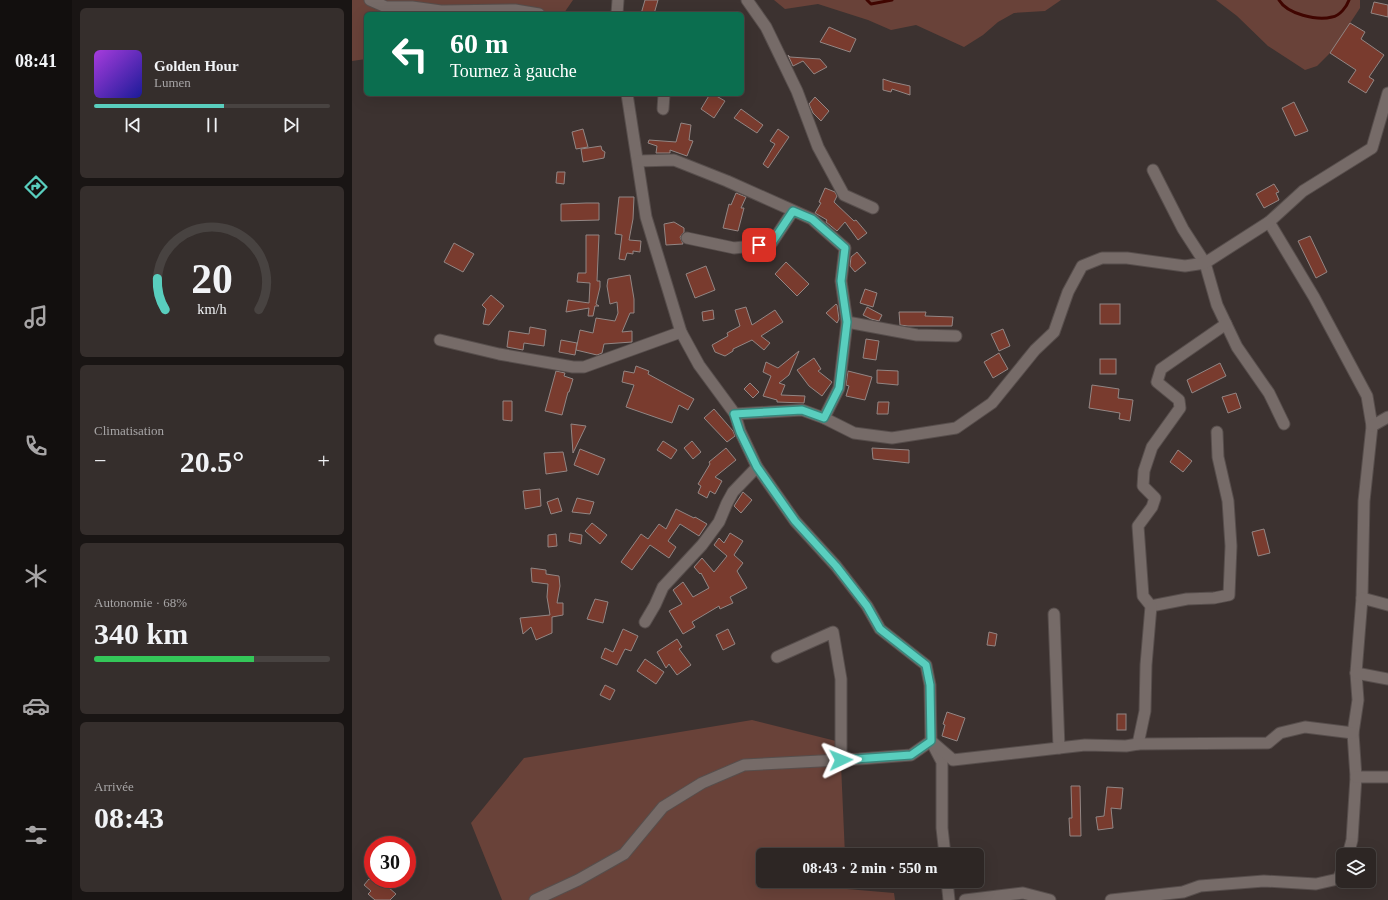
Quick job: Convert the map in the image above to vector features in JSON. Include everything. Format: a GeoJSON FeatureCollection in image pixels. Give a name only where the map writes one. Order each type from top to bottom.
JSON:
{"type":"FeatureCollection","features":[{"type":"Feature","properties":{"kind":"street"},"geometry":{"type":"LineString","coordinates":[[370,0],[386,7],[412,7],[442,11],[515,10],[528,12]]}},
{"type":"Feature","properties":{"kind":"street"},"geometry":{"type":"LineString","coordinates":[[617,12],[618,0]]}},
{"type":"Feature","properties":{"kind":"street"},"geometry":{"type":"LineString","coordinates":[[747,0],[766,27],[797,91],[818,147],[844,195],[873,208]]}},
{"type":"Feature","properties":{"kind":"street"},"geometry":{"type":"LineString","coordinates":[[734,414],[802,410],[824,418],[854,433],[892,438],[956,428],[992,403],[1035,350],[1054,332],[1068,292],[1082,266],[1102,258],[1127,258],[1185,266],[1205,263],[1269,222],[1303,191],[1372,148],[1388,93]]}},
{"type":"Feature","properties":{"kind":"street"},"geometry":{"type":"LineString","coordinates":[[627,96],[646,216],[681,332],[699,365],[734,414],[740,432],[757,467],[795,521],[836,566],[867,606],[880,629],[926,665],[930,685],[931,741],[942,762],[943,848]]}},
{"type":"Feature","properties":{"kind":"street"},"geometry":{"type":"LineString","coordinates":[[663,109],[664,96]]}},
{"type":"Feature","properties":{"kind":"street"},"geometry":{"type":"LineString","coordinates":[[638,161],[674,160],[727,181],[812,219],[845,248],[841,281],[847,322],[839,388],[824,418]]}},
{"type":"Feature","properties":{"kind":"street"},"geometry":{"type":"LineString","coordinates":[[1153,170],[1183,229],[1205,263],[1217,305],[1237,347],[1269,393],[1284,424]]}},
{"type":"Feature","properties":{"kind":"street"},"geometry":{"type":"LineString","coordinates":[[687,238],[734,248],[771,244],[793,211]]}},
{"type":"Feature","properties":{"kind":"street"},"geometry":{"type":"LineString","coordinates":[[1269,222],[1314,297],[1367,396],[1372,426],[1364,500],[1362,598],[1356,673],[1358,700],[1353,733],[1356,777],[1352,840],[1350,848]]}},
{"type":"Feature","properties":{"kind":"street"},"geometry":{"type":"LineString","coordinates":[[847,322],[917,335],[956,336]]}},
{"type":"Feature","properties":{"kind":"street"},"geometry":{"type":"LineString","coordinates":[[1138,744],[1145,711],[1146,665],[1151,606],[1143,596],[1138,526],[1152,507],[1155,498],[1143,486],[1144,471],[1152,447],[1180,408],[1179,400],[1157,382],[1161,369],[1226,324]]}},
{"type":"Feature","properties":{"kind":"street"},"geometry":{"type":"LineString","coordinates":[[440,340],[499,354],[573,367],[584,366],[681,332]]}},
{"type":"Feature","properties":{"kind":"street"},"geometry":{"type":"LineString","coordinates":[[1372,426],[1388,417]]}},
{"type":"Feature","properties":{"kind":"street"},"geometry":{"type":"LineString","coordinates":[[1151,606],[1187,599],[1214,598],[1229,595],[1231,546],[1228,500],[1218,457],[1217,432]]}},
{"type":"Feature","properties":{"kind":"street"},"geometry":{"type":"LineString","coordinates":[[645,622],[664,587],[702,545],[719,522],[733,492],[757,467]]}},
{"type":"Feature","properties":{"kind":"street"},"geometry":{"type":"LineString","coordinates":[[1362,598],[1388,605]]}},
{"type":"Feature","properties":{"kind":"street"},"geometry":{"type":"LineString","coordinates":[[1054,614],[1059,748]]}},
{"type":"Feature","properties":{"kind":"street"},"geometry":{"type":"LineString","coordinates":[[777,657],[833,632],[841,679],[841,760]]}},
{"type":"Feature","properties":{"kind":"street"},"geometry":{"type":"LineString","coordinates":[[1356,673],[1388,679]]}},
{"type":"Feature","properties":{"kind":"street"},"geometry":{"type":"LineString","coordinates":[[931,741],[953,760],[1085,745],[1126,746],[1138,744],[1268,743],[1280,733],[1305,727],[1353,733]]}},
{"type":"Feature","properties":{"kind":"street"},"geometry":{"type":"LineString","coordinates":[[535,900],[578,880],[624,854],[663,807],[702,783],[744,765],[911,755],[931,741]]}},
{"type":"Feature","properties":{"kind":"street"},"geometry":{"type":"LineString","coordinates":[[1356,777],[1388,777]]}},
{"type":"Feature","properties":{"kind":"street"},"geometry":{"type":"LineString","coordinates":[[1112,900],[1183,892],[1200,886],[1264,881],[1316,884],[1336,879]]}},
{"type":"Feature","properties":{"kind":"street"},"geometry":{"type":"LineString","coordinates":[[948,888],[949,900]]}},
{"type":"Feature","properties":{"kind":"street"},"geometry":{"type":"LineString","coordinates":[[965,900],[1023,894],[1050,900]]}},
{"type":"Feature","properties":{"kind":"shaded area"},"geometry":{"type":"Polygon","coordinates":[[[352,0],[573,0],[565,12],[364,12],[364,59],[352,61],[352,0]]]}},
{"type":"Feature","properties":{"kind":"shaded area"},"geometry":{"type":"Polygon","coordinates":[[[774,0],[1061,0],[1045,11],[1014,13],[998,22],[983,35],[964,47],[916,25],[891,30],[868,20],[818,4],[785,9],[774,0]]]}},
{"type":"Feature","properties":{"kind":"shaded area"},"geometry":{"type":"Polygon","coordinates":[[[1216,0],[1360,0],[1360,8],[1331,52],[1317,66],[1305,70],[1268,46],[1237,16],[1216,0]]]}},
{"type":"Feature","properties":{"kind":"shaded area"},"geometry":{"type":"Polygon","coordinates":[[[752,720],[840,742],[845,848],[756,848],[756,888],[847,888],[894,893],[895,900],[502,900],[471,823],[524,758],[752,720]]]}},
{"type":"Feature","properties":{"kind":"building"},"geometry":{"type":"Polygon","coordinates":[[[645,0],[658,0],[655,12],[642,12],[645,0]]]}},
{"type":"Feature","properties":{"kind":"building"},"geometry":{"type":"Polygon","coordinates":[[[1374,2],[1388,5],[1388,17],[1371,13],[1374,2]]]}},
{"type":"Feature","properties":{"kind":"building"},"geometry":{"type":"Polygon","coordinates":[[[1350,23],[1365,32],[1361,39],[1384,55],[1369,77],[1374,80],[1366,93],[1348,82],[1356,70],[1330,53],[1350,23]]]}},
{"type":"Feature","properties":{"kind":"building"},"geometry":{"type":"Polygon","coordinates":[[[829,27],[856,39],[850,52],[820,42],[829,27]]]}},
{"type":"Feature","properties":{"kind":"building"},"geometry":{"type":"Polygon","coordinates":[[[788,55],[790,57],[820,59],[827,67],[814,74],[803,61],[793,66],[788,55]]]}},
{"type":"Feature","properties":{"kind":"building"},"geometry":{"type":"Polygon","coordinates":[[[883,79],[910,86],[910,95],[892,89],[891,92],[883,90],[883,79]]]}},
{"type":"Feature","properties":{"kind":"building"},"geometry":{"type":"Polygon","coordinates":[[[709,96],[716,96],[725,101],[714,118],[701,109],[709,96]]]}},
{"type":"Feature","properties":{"kind":"building"},"geometry":{"type":"Polygon","coordinates":[[[815,97],[829,111],[821,121],[813,113],[809,104],[815,97]]]}},
{"type":"Feature","properties":{"kind":"building"},"geometry":{"type":"Polygon","coordinates":[[[1294,102],[1308,131],[1295,136],[1282,108],[1294,102]]]}},
{"type":"Feature","properties":{"kind":"building"},"geometry":{"type":"Polygon","coordinates":[[[741,109],[763,125],[757,133],[734,118],[741,109]]]}},
{"type":"Feature","properties":{"kind":"building"},"geometry":{"type":"Polygon","coordinates":[[[681,123],[691,125],[689,140],[693,141],[687,156],[670,150],[670,153],[656,153],[657,146],[648,143],[649,140],[676,142],[681,123]]]}},
{"type":"Feature","properties":{"kind":"building"},"geometry":{"type":"Polygon","coordinates":[[[583,129],[588,147],[576,149],[572,132],[583,129]]]}},
{"type":"Feature","properties":{"kind":"building"},"geometry":{"type":"Polygon","coordinates":[[[778,129],[789,137],[768,168],[763,164],[775,144],[770,141],[778,129]]]}},
{"type":"Feature","properties":{"kind":"building"},"geometry":{"type":"Polygon","coordinates":[[[601,146],[602,150],[605,152],[604,158],[583,162],[581,149],[601,146]]]}},
{"type":"Feature","properties":{"kind":"building"},"geometry":{"type":"Polygon","coordinates":[[[557,172],[565,172],[564,184],[556,183],[557,172]]]}},
{"type":"Feature","properties":{"kind":"building"},"geometry":{"type":"Polygon","coordinates":[[[1274,184],[1279,192],[1276,193],[1279,200],[1264,208],[1256,194],[1274,184]]]}},
{"type":"Feature","properties":{"kind":"building"},"geometry":{"type":"Polygon","coordinates":[[[825,188],[835,192],[837,196],[834,202],[854,221],[856,220],[867,233],[858,240],[845,222],[837,231],[826,222],[827,220],[815,213],[821,203],[819,202],[825,188]]]}},
{"type":"Feature","properties":{"kind":"building"},"geometry":{"type":"Polygon","coordinates":[[[736,193],[746,197],[741,208],[744,208],[738,231],[723,228],[729,204],[731,205],[736,193]]]}},
{"type":"Feature","properties":{"kind":"building"},"geometry":{"type":"Polygon","coordinates":[[[619,197],[634,197],[633,219],[629,240],[641,241],[640,252],[633,251],[633,254],[627,253],[625,260],[619,259],[622,235],[615,234],[619,197]]]}},
{"type":"Feature","properties":{"kind":"building"},"geometry":{"type":"Polygon","coordinates":[[[599,203],[599,220],[561,221],[561,204],[599,203]]]}},
{"type":"Feature","properties":{"kind":"building"},"geometry":{"type":"Polygon","coordinates":[[[674,222],[684,228],[684,232],[680,237],[683,244],[666,245],[664,224],[674,222]]]}},
{"type":"Feature","properties":{"kind":"building"},"geometry":{"type":"Polygon","coordinates":[[[586,235],[599,235],[597,281],[600,281],[600,287],[596,304],[599,306],[595,306],[593,316],[588,316],[589,308],[566,312],[568,300],[589,303],[590,283],[577,282],[578,273],[586,273],[586,235]]]}},
{"type":"Feature","properties":{"kind":"building"},"geometry":{"type":"Polygon","coordinates":[[[1310,236],[1327,272],[1316,278],[1298,241],[1310,236]]]}},
{"type":"Feature","properties":{"kind":"building"},"geometry":{"type":"Polygon","coordinates":[[[454,243],[474,254],[463,272],[444,262],[454,243]]]}},
{"type":"Feature","properties":{"kind":"building"},"geometry":{"type":"Polygon","coordinates":[[[857,252],[866,263],[855,272],[850,266],[851,257],[857,252]]]}},
{"type":"Feature","properties":{"kind":"building"},"geometry":{"type":"Polygon","coordinates":[[[786,262],[809,284],[797,296],[775,274],[786,262]]]}},
{"type":"Feature","properties":{"kind":"building"},"geometry":{"type":"Polygon","coordinates":[[[706,266],[715,290],[695,298],[686,274],[706,266]]]}},
{"type":"Feature","properties":{"kind":"building"},"geometry":{"type":"Polygon","coordinates":[[[630,275],[634,299],[634,313],[630,313],[622,332],[632,331],[632,342],[604,344],[602,353],[597,355],[576,350],[580,330],[593,333],[596,318],[615,321],[618,313],[617,302],[610,304],[607,286],[608,279],[630,275]]]}},
{"type":"Feature","properties":{"kind":"building"},"geometry":{"type":"Polygon","coordinates":[[[865,289],[877,293],[873,307],[860,303],[865,289]]]}},
{"type":"Feature","properties":{"kind":"building"},"geometry":{"type":"Polygon","coordinates":[[[491,295],[504,306],[489,325],[483,324],[486,309],[482,305],[491,295]]]}},
{"type":"Feature","properties":{"kind":"building"},"geometry":{"type":"Polygon","coordinates":[[[836,304],[839,319],[837,323],[826,313],[836,304]]]}},
{"type":"Feature","properties":{"kind":"building"},"geometry":{"type":"Polygon","coordinates":[[[1100,304],[1120,304],[1120,324],[1100,324],[1100,304]]]}},
{"type":"Feature","properties":{"kind":"building"},"geometry":{"type":"Polygon","coordinates":[[[746,307],[752,325],[775,310],[783,322],[761,336],[770,343],[764,350],[752,340],[733,349],[733,351],[725,356],[715,352],[712,345],[728,336],[727,333],[740,326],[735,310],[746,307]]]}},
{"type":"Feature","properties":{"kind":"building"},"geometry":{"type":"Polygon","coordinates":[[[867,307],[882,315],[879,321],[863,315],[867,307]]]}},
{"type":"Feature","properties":{"kind":"building"},"geometry":{"type":"Polygon","coordinates":[[[713,310],[714,319],[703,321],[702,312],[713,310]]]}},
{"type":"Feature","properties":{"kind":"building"},"geometry":{"type":"Polygon","coordinates":[[[899,312],[926,312],[925,316],[953,317],[952,326],[900,325],[899,312]]]}},
{"type":"Feature","properties":{"kind":"building"},"geometry":{"type":"Polygon","coordinates":[[[530,327],[546,330],[544,346],[524,343],[523,350],[507,347],[509,331],[529,334],[530,327]]]}},
{"type":"Feature","properties":{"kind":"building"},"geometry":{"type":"Polygon","coordinates":[[[1003,329],[1010,346],[999,351],[991,334],[1003,329]]]}},
{"type":"Feature","properties":{"kind":"building"},"geometry":{"type":"Polygon","coordinates":[[[866,339],[879,341],[876,360],[863,358],[866,339]]]}},
{"type":"Feature","properties":{"kind":"building"},"geometry":{"type":"Polygon","coordinates":[[[561,340],[577,343],[575,355],[559,352],[561,340]]]}},
{"type":"Feature","properties":{"kind":"building"},"geometry":{"type":"Polygon","coordinates":[[[799,351],[789,375],[779,383],[785,385],[781,395],[805,396],[804,403],[777,402],[777,400],[763,396],[771,376],[763,372],[766,362],[778,368],[799,351]]]}},
{"type":"Feature","properties":{"kind":"building"},"geometry":{"type":"Polygon","coordinates":[[[999,353],[1008,369],[993,378],[984,362],[999,353]]]}},
{"type":"Feature","properties":{"kind":"building"},"geometry":{"type":"Polygon","coordinates":[[[814,358],[821,369],[818,371],[832,382],[822,396],[809,386],[797,370],[814,358]]]}},
{"type":"Feature","properties":{"kind":"building"},"geometry":{"type":"Polygon","coordinates":[[[1100,359],[1116,359],[1116,374],[1100,374],[1100,359]]]}},
{"type":"Feature","properties":{"kind":"building"},"geometry":{"type":"Polygon","coordinates":[[[1220,363],[1226,376],[1192,393],[1187,380],[1220,363]]]}},
{"type":"Feature","properties":{"kind":"building"},"geometry":{"type":"Polygon","coordinates":[[[636,366],[649,371],[648,374],[694,399],[688,410],[679,405],[672,423],[626,407],[634,385],[622,382],[624,371],[634,373],[636,366]]]}},
{"type":"Feature","properties":{"kind":"building"},"geometry":{"type":"Polygon","coordinates":[[[877,370],[898,371],[898,385],[877,383],[877,370]]]}},
{"type":"Feature","properties":{"kind":"building"},"geometry":{"type":"Polygon","coordinates":[[[556,371],[565,373],[564,376],[573,379],[562,415],[545,411],[556,371]]]}},
{"type":"Feature","properties":{"kind":"building"},"geometry":{"type":"Polygon","coordinates":[[[848,371],[872,377],[865,400],[846,396],[849,386],[846,385],[848,371]]]}},
{"type":"Feature","properties":{"kind":"building"},"geometry":{"type":"Polygon","coordinates":[[[750,383],[759,392],[753,398],[744,389],[750,383]]]}},
{"type":"Feature","properties":{"kind":"building"},"geometry":{"type":"Polygon","coordinates":[[[1092,385],[1119,389],[1118,398],[1133,400],[1130,421],[1119,419],[1120,413],[1089,408],[1092,385]]]}},
{"type":"Feature","properties":{"kind":"building"},"geometry":{"type":"Polygon","coordinates":[[[1236,393],[1241,408],[1228,413],[1222,397],[1236,393]]]}},
{"type":"Feature","properties":{"kind":"building"},"geometry":{"type":"Polygon","coordinates":[[[503,401],[512,401],[512,421],[503,420],[503,401]]]}},
{"type":"Feature","properties":{"kind":"building"},"geometry":{"type":"Polygon","coordinates":[[[878,402],[889,402],[888,414],[877,414],[878,402]]]}},
{"type":"Feature","properties":{"kind":"building"},"geometry":{"type":"Polygon","coordinates":[[[714,409],[733,431],[735,436],[727,442],[704,418],[714,409]]]}},
{"type":"Feature","properties":{"kind":"building"},"geometry":{"type":"Polygon","coordinates":[[[571,424],[586,426],[573,453],[571,424]]]}},
{"type":"Feature","properties":{"kind":"building"},"geometry":{"type":"Polygon","coordinates":[[[663,441],[677,450],[671,459],[657,450],[663,441]]]}},
{"type":"Feature","properties":{"kind":"building"},"geometry":{"type":"Polygon","coordinates":[[[692,441],[701,452],[693,459],[684,448],[692,441]]]}},
{"type":"Feature","properties":{"kind":"building"},"geometry":{"type":"Polygon","coordinates":[[[726,448],[736,460],[715,477],[722,481],[715,494],[710,491],[707,498],[698,493],[701,486],[698,484],[710,464],[709,462],[726,448]]]}},
{"type":"Feature","properties":{"kind":"building"},"geometry":{"type":"Polygon","coordinates":[[[872,448],[909,450],[909,463],[873,459],[872,448]]]}},
{"type":"Feature","properties":{"kind":"building"},"geometry":{"type":"Polygon","coordinates":[[[580,449],[605,459],[598,475],[574,465],[580,449]]]}},
{"type":"Feature","properties":{"kind":"building"},"geometry":{"type":"Polygon","coordinates":[[[1178,450],[1192,461],[1183,472],[1170,462],[1178,450]]]}},
{"type":"Feature","properties":{"kind":"building"},"geometry":{"type":"Polygon","coordinates":[[[563,452],[567,471],[546,474],[544,453],[563,452]]]}},
{"type":"Feature","properties":{"kind":"building"},"geometry":{"type":"Polygon","coordinates":[[[540,489],[541,506],[525,509],[523,491],[540,489]]]}},
{"type":"Feature","properties":{"kind":"building"},"geometry":{"type":"Polygon","coordinates":[[[743,492],[752,500],[741,513],[734,506],[743,492]]]}},
{"type":"Feature","properties":{"kind":"building"},"geometry":{"type":"Polygon","coordinates":[[[558,498],[562,511],[551,514],[547,502],[558,498]]]}},
{"type":"Feature","properties":{"kind":"building"},"geometry":{"type":"Polygon","coordinates":[[[577,498],[594,502],[590,514],[572,512],[577,498]]]}},
{"type":"Feature","properties":{"kind":"building"},"geometry":{"type":"Polygon","coordinates":[[[676,509],[707,524],[699,536],[680,524],[668,541],[676,547],[669,558],[650,545],[632,570],[621,562],[641,534],[648,539],[659,524],[666,529],[676,509]]]}},
{"type":"Feature","properties":{"kind":"building"},"geometry":{"type":"Polygon","coordinates":[[[592,523],[607,535],[600,544],[585,531],[592,523]]]}},
{"type":"Feature","properties":{"kind":"building"},"geometry":{"type":"Polygon","coordinates":[[[1264,529],[1270,553],[1258,556],[1252,532],[1264,529]]]}},
{"type":"Feature","properties":{"kind":"building"},"geometry":{"type":"Polygon","coordinates":[[[570,533],[582,535],[581,544],[569,541],[570,533]]]}},
{"type":"Feature","properties":{"kind":"building"},"geometry":{"type":"Polygon","coordinates":[[[730,533],[743,541],[734,555],[743,563],[737,571],[747,588],[730,597],[733,603],[720,609],[719,606],[692,622],[695,627],[683,634],[669,611],[682,604],[673,590],[683,582],[693,597],[709,588],[701,573],[700,574],[694,567],[702,558],[714,572],[727,556],[714,545],[719,538],[724,543],[730,533]]]}},
{"type":"Feature","properties":{"kind":"building"},"geometry":{"type":"Polygon","coordinates":[[[556,534],[557,546],[548,547],[548,535],[556,534]]]}},
{"type":"Feature","properties":{"kind":"building"},"geometry":{"type":"Polygon","coordinates":[[[531,568],[546,570],[546,574],[559,576],[560,586],[557,603],[563,603],[563,615],[552,617],[552,633],[536,640],[531,627],[523,634],[520,618],[550,615],[547,597],[548,584],[532,582],[531,568]]]}},
{"type":"Feature","properties":{"kind":"building"},"geometry":{"type":"Polygon","coordinates":[[[595,599],[608,602],[603,623],[587,619],[595,599]]]}},
{"type":"Feature","properties":{"kind":"building"},"geometry":{"type":"Polygon","coordinates":[[[623,629],[638,636],[631,651],[625,649],[617,665],[601,658],[605,648],[613,652],[623,629]]]}},
{"type":"Feature","properties":{"kind":"building"},"geometry":{"type":"Polygon","coordinates":[[[728,629],[735,644],[723,650],[716,635],[728,629]]]}},
{"type":"Feature","properties":{"kind":"building"},"geometry":{"type":"Polygon","coordinates":[[[989,632],[997,634],[995,646],[987,645],[989,632]]]}},
{"type":"Feature","properties":{"kind":"building"},"geometry":{"type":"Polygon","coordinates":[[[677,639],[682,647],[679,649],[691,665],[677,675],[669,664],[666,668],[657,652],[677,639]]]}},
{"type":"Feature","properties":{"kind":"building"},"geometry":{"type":"Polygon","coordinates":[[[645,659],[664,672],[656,684],[637,671],[645,659]]]}},
{"type":"Feature","properties":{"kind":"building"},"geometry":{"type":"Polygon","coordinates":[[[605,685],[615,690],[610,700],[600,695],[605,685]]]}},
{"type":"Feature","properties":{"kind":"building"},"geometry":{"type":"Polygon","coordinates":[[[947,712],[965,718],[957,741],[942,736],[945,725],[943,724],[947,712]]]}},
{"type":"Feature","properties":{"kind":"building"},"geometry":{"type":"Polygon","coordinates":[[[1117,714],[1126,714],[1126,730],[1117,730],[1117,714]]]}},
{"type":"Feature","properties":{"kind":"building"},"geometry":{"type":"Polygon","coordinates":[[[1071,786],[1080,786],[1081,836],[1070,836],[1069,818],[1072,818],[1071,786]]]}},
{"type":"Feature","properties":{"kind":"building"},"geometry":{"type":"Polygon","coordinates":[[[1107,787],[1123,788],[1121,809],[1111,808],[1113,828],[1098,830],[1096,817],[1104,816],[1107,787]]]}},
{"type":"Feature","properties":{"kind":"building"},"geometry":{"type":"Polygon","coordinates":[[[368,888],[389,888],[396,894],[390,900],[375,900],[368,894],[371,891],[368,888]]]}},
{"type":"Feature","properties":{"kind":"waterway"},"geometry":{"type":"LineString","coordinates":[[867,0],[871,4],[892,0]]}},
{"type":"Feature","properties":{"kind":"waterway"},"geometry":{"type":"LineString","coordinates":[[1279,0],[1283,5],[1295,13],[1319,18],[1338,15],[1345,8],[1349,0]]}},
{"type":"Feature","properties":{"kind":"route"},"geometry":{"type":"LineString","coordinates":[[759,245],[771,244],[793,211],[812,219],[845,248],[841,281],[847,322],[839,388],[824,418],[802,410],[734,414],[740,432],[757,467],[795,521],[836,566],[867,606],[880,629],[926,665],[930,685],[931,741],[911,755],[841,760]]}}]}
